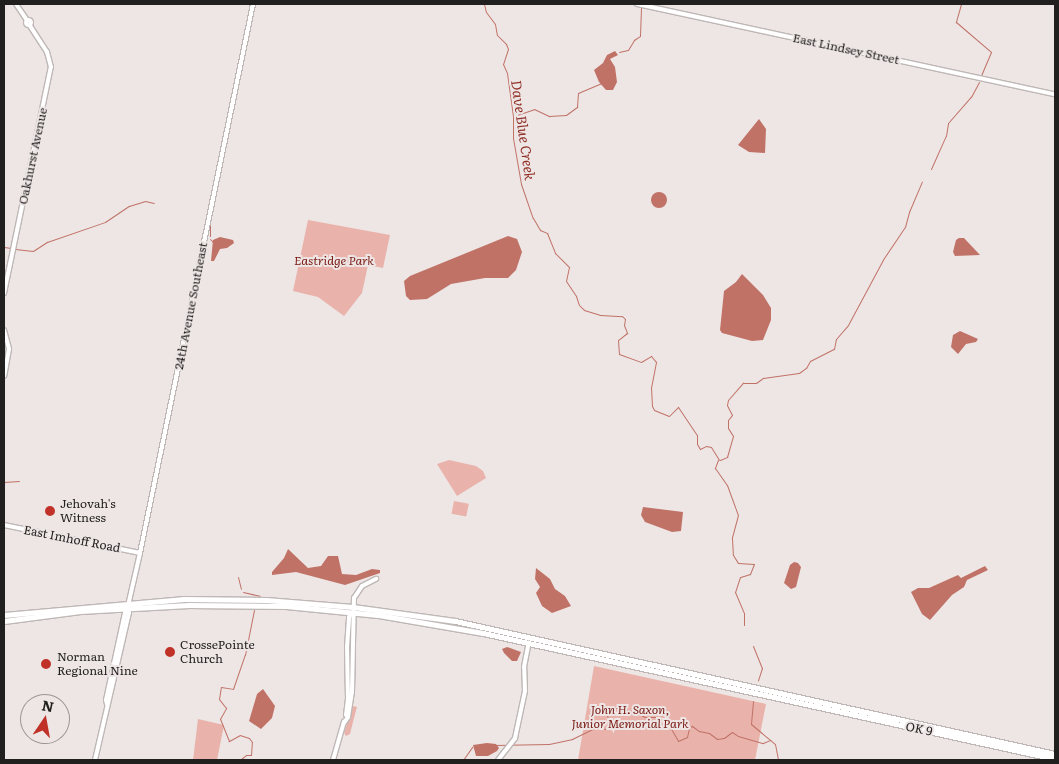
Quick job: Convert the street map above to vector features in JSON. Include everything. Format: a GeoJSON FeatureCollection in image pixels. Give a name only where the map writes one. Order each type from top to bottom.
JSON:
{"type":"FeatureCollection","features":[{"type":"Feature","properties":{"kind":"highway","name":"OK 9"},"geometry":{"type":"LineString","coordinates":[[4,615],[128,606],[255,605],[353,611],[530,640],[1055,754]]}},
{"type":"Feature","properties":{"kind":"highway","name":"OK 9"},"geometry":{"type":"LineString","coordinates":[[4,621],[128,606]]}},
{"type":"Feature","properties":{"kind":"highway","name":"OK 9"},"geometry":{"type":"LineString","coordinates":[[783,696],[1055,759]]}},
{"type":"Feature","properties":{"kind":"street","name":"Oakhurst Avenue"},"geometry":{"type":"LineString","coordinates":[[4,293],[51,67],[47,52],[29,24],[30,20],[26,19],[16,4]]}},
{"type":"Feature","properties":{"kind":"street","name":"24th Avenue Southeast"},"geometry":{"type":"LineString","coordinates":[[95,760],[124,613],[128,606],[140,554],[253,4]]}},
{"type":"Feature","properties":{"kind":"street","name":"East Lindsey Street"},"geometry":{"type":"LineString","coordinates":[[637,4],[1055,94]]}},
{"type":"Feature","properties":{"kind":"street"},"geometry":{"type":"LineString","coordinates":[[4,330],[8,349],[4,376]]}},
{"type":"Feature","properties":{"kind":"street","name":"East Imhoff Road"},"geometry":{"type":"LineString","coordinates":[[4,526],[140,554]]}},
{"type":"Feature","properties":{"kind":"street"},"geometry":{"type":"LineString","coordinates":[[333,760],[344,723],[348,700],[347,646],[349,617],[353,611],[359,589],[376,579]]}},
{"type":"Feature","properties":{"kind":"street"},"geometry":{"type":"LineString","coordinates":[[498,760],[513,743],[525,691],[524,667],[530,640]]}},
{"type":"Feature","properties":{"kind":"green space","name":"Eastridge Park"},"geometry":{"type":"Polygon","coordinates":[[[308,220],[390,235],[383,268],[368,265],[362,293],[344,316],[318,297],[293,291],[308,220]]]}},
{"type":"Feature","properties":{"kind":"green space"},"geometry":{"type":"Polygon","coordinates":[[[449,460],[476,466],[483,471],[486,478],[457,496],[437,464],[449,460]]]}},
{"type":"Feature","properties":{"kind":"green space"},"geometry":{"type":"Polygon","coordinates":[[[454,501],[469,504],[466,517],[452,514],[454,501]]]}},
{"type":"Feature","properties":{"kind":"green space","name":"John H. Saxon, Junior Memorial Park"},"geometry":{"type":"Polygon","coordinates":[[[594,666],[766,704],[755,760],[578,760],[594,666]]]}},
{"type":"Feature","properties":{"kind":"green space"},"geometry":{"type":"Polygon","coordinates":[[[353,706],[357,707],[350,734],[346,736],[344,733],[353,706]]]}},
{"type":"Feature","properties":{"kind":"green space"},"geometry":{"type":"Polygon","coordinates":[[[198,719],[224,725],[217,760],[193,760],[198,719]]]}},
{"type":"Feature","properties":{"kind":"shaded area"},"geometry":{"type":"Polygon","coordinates":[[[615,51],[618,55],[610,59],[615,67],[617,82],[613,90],[606,90],[599,82],[594,70],[603,63],[607,55],[615,51]]]}},
{"type":"Feature","properties":{"kind":"shaded area"},"geometry":{"type":"Polygon","coordinates":[[[759,119],[766,129],[765,153],[749,152],[738,145],[759,119]]]}},
{"type":"Feature","properties":{"kind":"shaded area"},"geometry":{"type":"Polygon","coordinates":[[[659,192],[667,200],[659,208],[651,200],[659,192]]]}},
{"type":"Feature","properties":{"kind":"shaded area"},"geometry":{"type":"Polygon","coordinates":[[[508,236],[517,239],[522,252],[516,270],[508,278],[485,278],[451,284],[427,299],[410,300],[406,296],[404,281],[410,276],[508,236]]]}},
{"type":"Feature","properties":{"kind":"shaded area"},"geometry":{"type":"Polygon","coordinates":[[[220,237],[233,240],[234,243],[227,248],[220,249],[214,261],[211,261],[213,240],[220,237]]]}},
{"type":"Feature","properties":{"kind":"shaded area"},"geometry":{"type":"Polygon","coordinates":[[[964,238],[980,255],[955,256],[953,252],[956,240],[964,238]]]}},
{"type":"Feature","properties":{"kind":"shaded area"},"geometry":{"type":"Polygon","coordinates":[[[742,274],[763,295],[771,308],[771,320],[763,340],[752,341],[722,333],[720,330],[724,291],[736,282],[742,274]]]}},
{"type":"Feature","properties":{"kind":"shaded area"},"geometry":{"type":"Polygon","coordinates":[[[960,331],[978,339],[976,342],[966,344],[958,354],[951,347],[953,335],[960,331]]]}},
{"type":"Feature","properties":{"kind":"shaded area"},"geometry":{"type":"Polygon","coordinates":[[[643,507],[683,512],[681,531],[672,532],[645,522],[641,515],[643,507]]]}},
{"type":"Feature","properties":{"kind":"shaded area"},"geometry":{"type":"Polygon","coordinates":[[[288,549],[308,568],[321,566],[328,556],[338,556],[342,574],[356,575],[372,569],[380,570],[380,573],[345,585],[296,572],[272,575],[272,572],[284,558],[288,549]]]}},
{"type":"Feature","properties":{"kind":"shaded area"},"geometry":{"type":"Polygon","coordinates":[[[794,562],[798,563],[801,567],[796,587],[791,589],[784,583],[790,565],[794,562]]]}},
{"type":"Feature","properties":{"kind":"shaded area"},"geometry":{"type":"Polygon","coordinates":[[[985,566],[988,570],[967,580],[964,587],[952,595],[930,620],[922,614],[911,592],[918,588],[929,588],[958,575],[961,578],[985,566]]]}},
{"type":"Feature","properties":{"kind":"shaded area"},"geometry":{"type":"Polygon","coordinates":[[[536,568],[550,579],[555,589],[565,596],[571,606],[552,613],[542,606],[536,593],[540,587],[535,579],[536,568]]]}},
{"type":"Feature","properties":{"kind":"shaded area"},"geometry":{"type":"Polygon","coordinates":[[[507,647],[521,652],[517,661],[512,661],[504,653],[502,649],[507,647]]]}},
{"type":"Feature","properties":{"kind":"shaded area"},"geometry":{"type":"Polygon","coordinates":[[[263,689],[275,706],[272,718],[261,729],[249,721],[257,694],[263,689]]]}},
{"type":"Feature","properties":{"kind":"shaded area"},"geometry":{"type":"Polygon","coordinates":[[[496,744],[499,748],[488,756],[476,756],[473,745],[496,744]]]}},
{"type":"Feature","properties":{"kind":"waterway","name":"Dave Blue Creek"},"geometry":{"type":"LineString","coordinates":[[484,4],[486,12],[495,24],[497,35],[506,44],[508,49],[503,64],[507,73],[513,116],[513,138],[521,184],[533,218],[540,230],[547,233],[555,253],[569,267],[566,281],[576,296],[579,305],[584,310],[600,315],[622,316],[625,319],[624,325],[627,333],[618,340],[619,354],[641,362],[651,356],[656,362],[651,387],[654,410],[669,416],[678,407],[697,435],[697,444],[700,449],[706,446],[711,447],[719,460]]}},
{"type":"Feature","properties":{"kind":"waterway"},"geometry":{"type":"LineString","coordinates":[[961,4],[956,22],[991,52],[981,75]]}},
{"type":"Feature","properties":{"kind":"waterway"},"geometry":{"type":"LineString","coordinates":[[619,52],[628,50],[634,40],[640,36],[641,7]]}},
{"type":"Feature","properties":{"kind":"waterway"},"geometry":{"type":"LineString","coordinates":[[931,169],[946,136],[948,123],[971,97],[979,82]]}},
{"type":"Feature","properties":{"kind":"waterway"},"geometry":{"type":"LineString","coordinates":[[514,116],[534,109],[549,116],[566,115],[577,107],[578,93],[601,83]]}},
{"type":"Feature","properties":{"kind":"waterway"},"geometry":{"type":"LineString","coordinates":[[720,460],[727,457],[733,436],[728,428],[728,420],[732,415],[727,405],[728,400],[743,383],[756,383],[763,378],[799,373],[806,368],[810,361],[834,349],[836,339],[848,325],[884,258],[905,227],[909,212],[922,182]]}},
{"type":"Feature","properties":{"kind":"waterway"},"geometry":{"type":"LineString","coordinates":[[15,249],[33,251],[47,242],[105,222],[129,206],[145,201],[154,203]]}},
{"type":"Feature","properties":{"kind":"waterway"},"geometry":{"type":"LineString","coordinates":[[210,222],[210,236]]}},
{"type":"Feature","properties":{"kind":"waterway"},"geometry":{"type":"LineString","coordinates":[[210,239],[213,242]]}},
{"type":"Feature","properties":{"kind":"waterway"},"geometry":{"type":"LineString","coordinates":[[4,247],[11,248]]}},
{"type":"Feature","properties":{"kind":"waterway","name":"Dave Blue Creek"},"geometry":{"type":"LineString","coordinates":[[718,460],[715,468],[727,485],[738,515],[732,538],[733,555],[738,563],[754,564],[750,574],[740,577],[735,592],[744,613],[744,625]]}},
{"type":"Feature","properties":{"kind":"waterway"},"geometry":{"type":"LineString","coordinates":[[4,482],[19,481]]}},
{"type":"Feature","properties":{"kind":"waterway"},"geometry":{"type":"LineString","coordinates":[[238,577],[241,589]]}},
{"type":"Feature","properties":{"kind":"waterway"},"geometry":{"type":"LineString","coordinates":[[243,592],[260,596]]}},
{"type":"Feature","properties":{"kind":"waterway"},"geometry":{"type":"LineString","coordinates":[[240,760],[246,755],[251,755],[252,742],[249,738],[240,735],[229,741],[220,719],[226,708],[219,699],[221,687],[233,689],[245,655],[254,610]]}},
{"type":"Feature","properties":{"kind":"waterway","name":"Dave Blue Creek"},"geometry":{"type":"LineString","coordinates":[[753,646],[762,668],[758,680]]}},
{"type":"Feature","properties":{"kind":"waterway","name":"Dave Blue Creek"},"geometry":{"type":"LineString","coordinates":[[753,701],[751,724],[775,744],[778,760]]}},
{"type":"Feature","properties":{"kind":"waterway"},"geometry":{"type":"LineString","coordinates":[[495,745],[549,744],[572,739],[595,728],[605,729],[609,725],[606,709],[613,707],[635,712],[645,717],[658,717],[670,727],[678,741],[687,737],[689,728],[692,726],[699,731],[709,733],[717,739],[724,738],[732,732],[738,736],[763,743],[770,740]]}},
{"type":"Feature","properties":{"kind":"waterway"},"geometry":{"type":"LineString","coordinates":[[463,760],[472,747]]}},
{"type":"Feature","properties":{"kind":"place","name":"Jehovah's Witness"},"geometry":{"type":"Point","coordinates":[50,511]}},
{"type":"Feature","properties":{"kind":"place","name":"CrossePointe Church"},"geometry":{"type":"Point","coordinates":[170,652]}},
{"type":"Feature","properties":{"kind":"place","name":"Norman Regional Nine"},"geometry":{"type":"Point","coordinates":[46,664]}}]}
